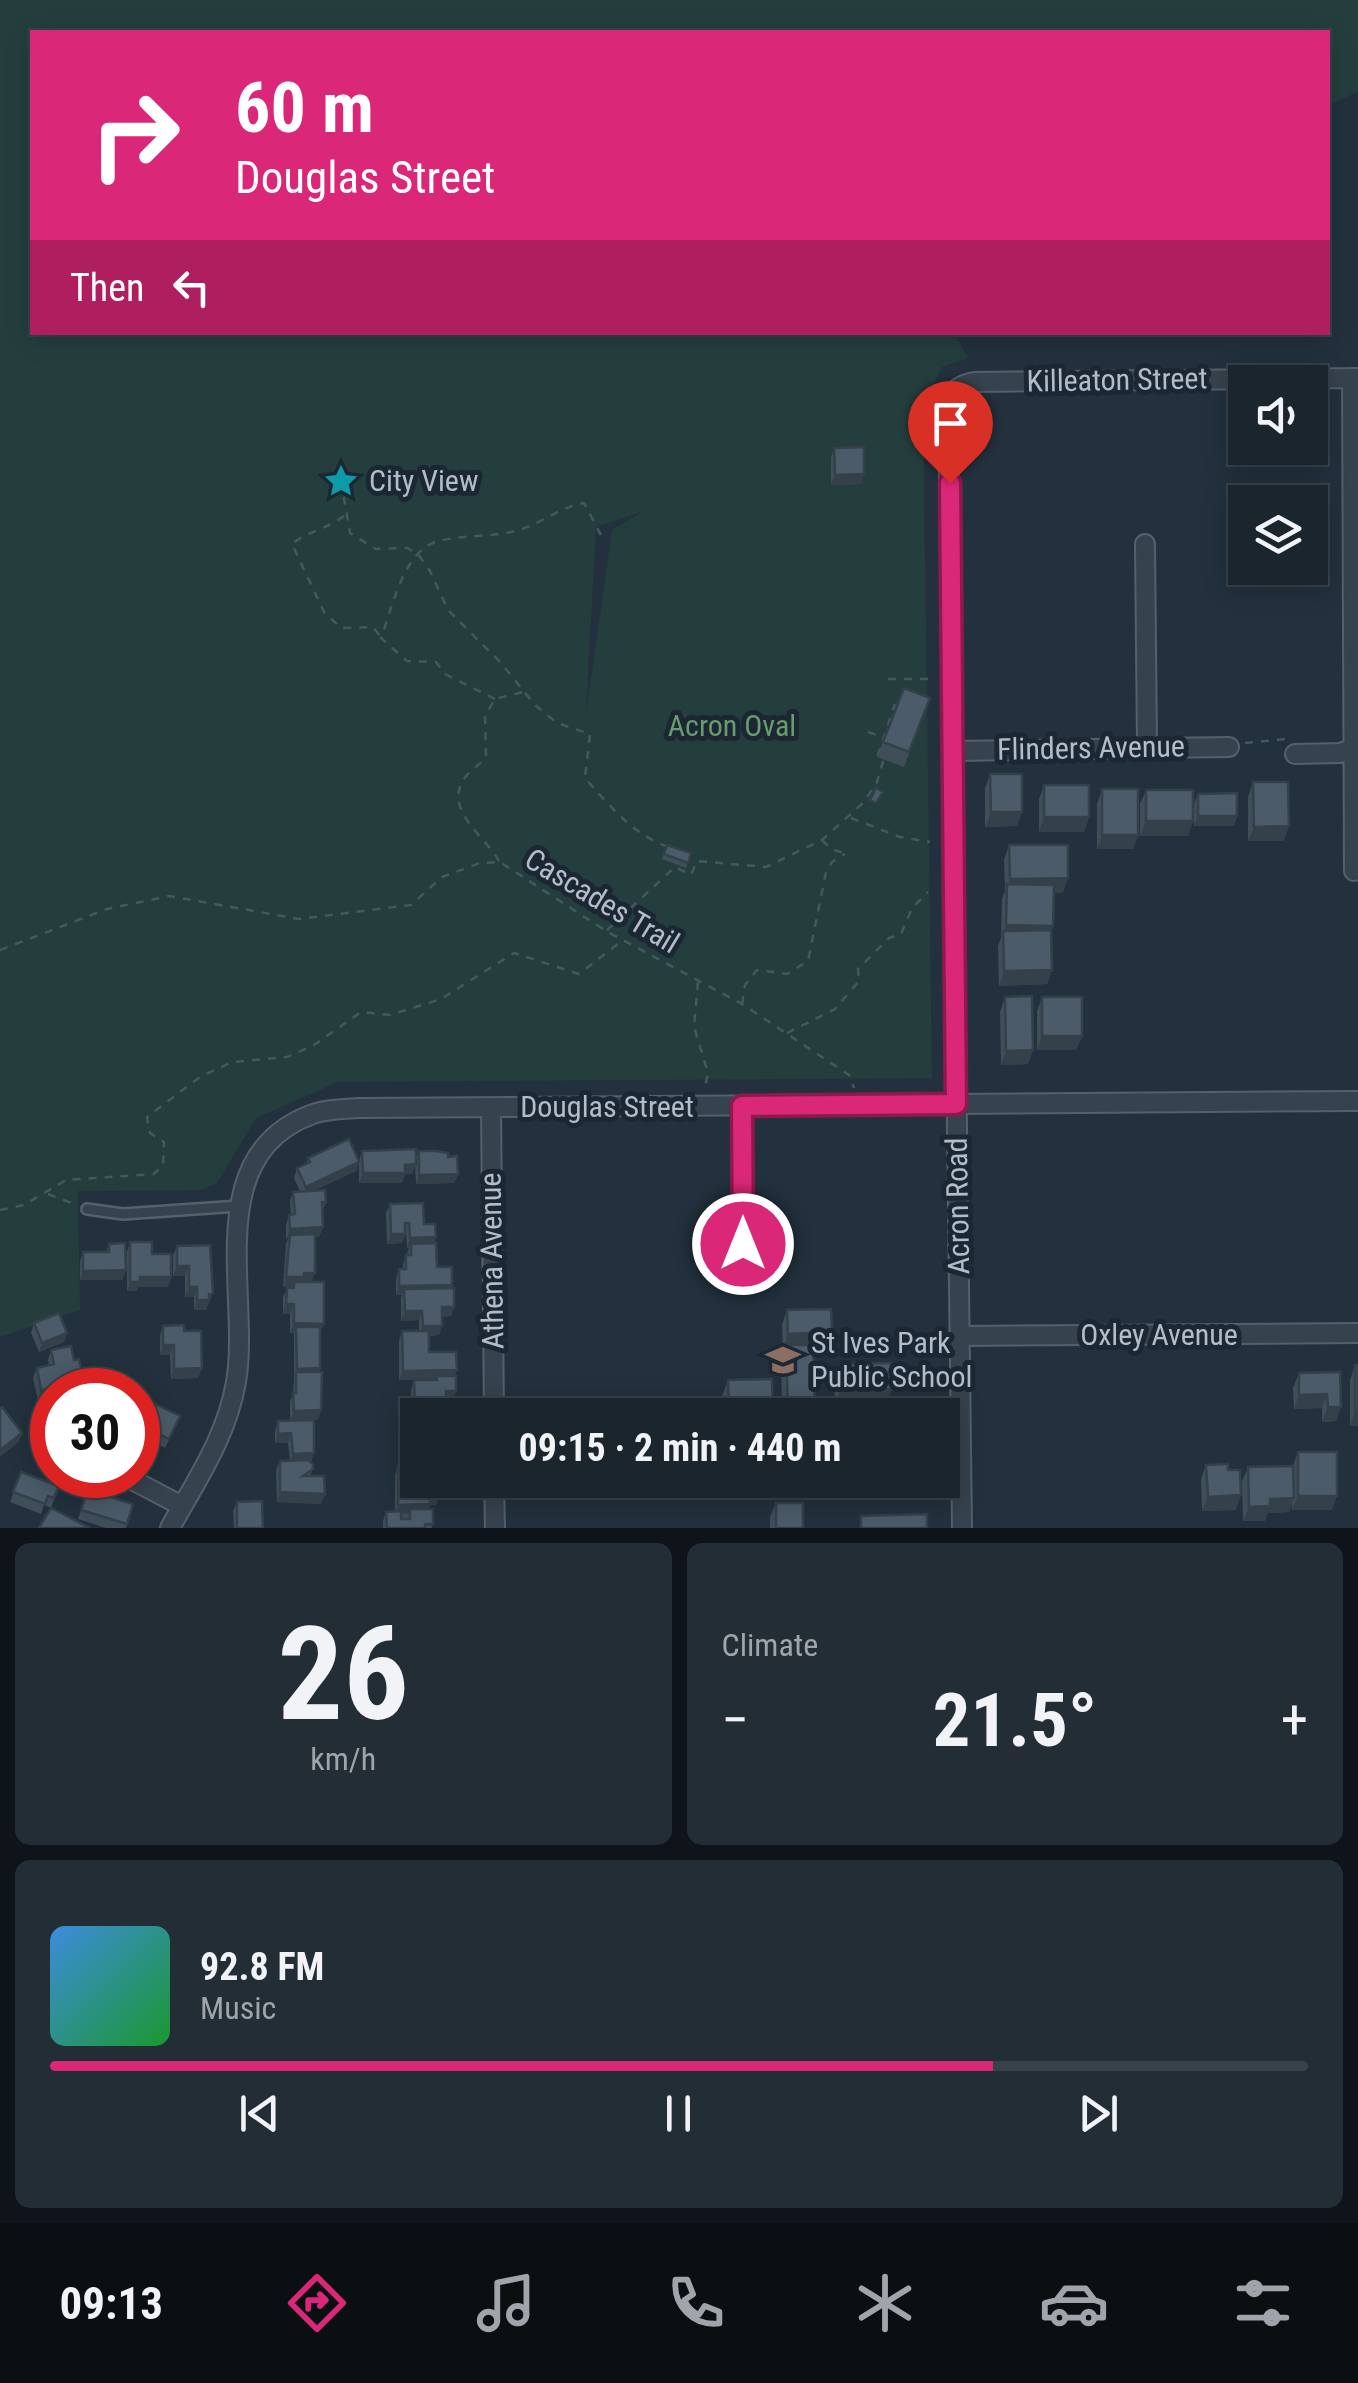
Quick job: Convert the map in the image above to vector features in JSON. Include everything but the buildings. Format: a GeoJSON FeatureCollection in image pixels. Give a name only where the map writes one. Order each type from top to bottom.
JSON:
{"type":"FeatureCollection","features":[{"type":"Feature","properties":{"kind":"street","name":"Killeaton Street"},"geometry":{"type":"LineString","coordinates":[[948,404],[957,388],[974,382],[1355,378]]}},
{"type":"Feature","properties":{"kind":"street"},"geometry":{"type":"LineString","coordinates":[[1354,872],[1355,378]]}},
{"type":"Feature","properties":{"kind":"street","name":"Acron Road"},"geometry":{"type":"LineString","coordinates":[[948,404],[962,1528]]}},
{"type":"Feature","properties":{"kind":"street"},"geometry":{"type":"LineString","coordinates":[[1145,544],[1147,746]]}},
{"type":"Feature","properties":{"kind":"street","name":"Flinders Avenue"},"geometry":{"type":"LineString","coordinates":[[954,751],[1229,747]]}},
{"type":"Feature","properties":{"kind":"street"},"geometry":{"type":"LineString","coordinates":[[1294,754],[1340,753],[1357,747]]}},
{"type":"Feature","properties":{"kind":"street","name":"Douglas Street"},"geometry":{"type":"LineString","coordinates":[[238,1206],[252,1166],[278,1134],[314,1114],[359,1108],[1358,1101]]}},
{"type":"Feature","properties":{"kind":"street"},"geometry":{"type":"LineString","coordinates":[[742,1106],[743,1244]]}},
{"type":"Feature","properties":{"kind":"street","name":"Athena Avenue"},"geometry":{"type":"LineString","coordinates":[[491,1108],[494,1398]]}},
{"type":"Feature","properties":{"kind":"street"},"geometry":{"type":"LineString","coordinates":[[170,1528],[229,1416],[238,1377],[238,1206]]}},
{"type":"Feature","properties":{"kind":"street","name":"Oxley Avenue"},"geometry":{"type":"LineString","coordinates":[[960,1336],[1358,1333]]}},
{"type":"Feature","properties":{"kind":"street"},"geometry":{"type":"LineString","coordinates":[[160,1494],[182,1506]]}},
{"type":"Feature","properties":{"kind":"street"},"geometry":{"type":"LineString","coordinates":[[494,1498],[495,1528]]}},
{"type":"Feature","properties":{"kind":"lane"},"geometry":{"type":"LineString","coordinates":[[87,1209],[123,1214],[238,1206]]}},
{"type":"Feature","properties":{"kind":"path"},"geometry":{"type":"LineString","coordinates":[[340,481],[350,532],[376,549],[407,548],[418,554],[448,610],[501,662],[523,692],[557,724],[590,734],[585,778],[652,842],[676,850]]}},
{"type":"Feature","properties":{"kind":"path"},"geometry":{"type":"LineString","coordinates":[[381,638],[407,570],[418,554],[434,543],[519,530],[546,520],[567,506],[584,502],[603,538]]}},
{"type":"Feature","properties":{"kind":"path"},"geometry":{"type":"LineString","coordinates":[[345,516],[326,530],[305,534],[292,544],[324,612],[342,628],[373,627],[407,661],[436,662],[446,674],[495,699],[523,692]]}},
{"type":"Feature","properties":{"kind":"path"},"geometry":{"type":"LineString","coordinates":[[888,679],[952,679]]}},
{"type":"Feature","properties":{"kind":"path"},"geometry":{"type":"LineString","coordinates":[[495,699],[486,716],[486,757],[463,780],[459,800],[470,826],[500,862]]}},
{"type":"Feature","properties":{"kind":"path"},"geometry":{"type":"LineString","coordinates":[[692,857],[697,861],[766,867],[822,840],[850,818],[877,782],[883,762],[877,758],[895,704]]}},
{"type":"Feature","properties":{"kind":"path"},"geometry":{"type":"LineString","coordinates":[[868,732],[883,737]]}},
{"type":"Feature","properties":{"kind":"path"},"geometry":{"type":"LineString","coordinates":[[850,818],[900,837],[930,842]]}},
{"type":"Feature","properties":{"kind":"path"},"geometry":{"type":"LineString","coordinates":[[742,1004],[745,985],[758,970],[787,974],[808,960],[826,872],[832,862],[845,854],[831,849],[822,840]]}},
{"type":"Feature","properties":{"kind":"path"},"geometry":{"type":"LineString","coordinates":[[606,931],[675,867],[691,876],[697,861]]}},
{"type":"Feature","properties":{"kind":"path","name":"Cascades Trail"},"geometry":{"type":"LineString","coordinates":[[0,950],[108,908],[169,896],[299,919],[411,905],[442,877],[480,862],[500,862],[606,931],[742,1004],[850,1075],[859,1104]]}},
{"type":"Feature","properties":{"kind":"path"},"geometry":{"type":"LineString","coordinates":[[786,1034],[835,1009],[859,981],[858,969],[889,938],[900,934],[912,908],[928,892]]}},
{"type":"Feature","properties":{"kind":"path"},"geometry":{"type":"LineString","coordinates":[[0,1210],[24,1205],[66,1180],[154,1174],[163,1165],[164,1142],[150,1133],[147,1117],[200,1077],[232,1062],[287,1058],[314,1045],[362,1012],[390,1015],[441,1000],[514,954],[579,974],[623,940]]}},
{"type":"Feature","properties":{"kind":"path"},"geometry":{"type":"LineString","coordinates":[[698,980],[694,1027],[708,1073],[700,1106]]}},
{"type":"Feature","properties":{"kind":"path"},"geometry":{"type":"LineString","coordinates":[[47,1193],[87,1209]]}},
{"type":"Feature","properties":{"kind":"green space","name":"Acron Oval"},"geometry":{"type":"Polygon","coordinates":[[[0,0],[1358,0],[1358,92],[1330,104],[1330,30],[30,30],[30,335],[955,335],[968,358],[942,367],[923,405],[932,1078],[338,1082],[256,1118],[217,1183],[201,1190],[78,1191],[80,1310],[0,1337],[0,0]],[[644,511],[596,527],[586,714],[612,530],[644,511]]]}},
{"type":"Feature","properties":{"kind":"place","name":"City View"},"geometry":{"type":"Point","coordinates":[341,481]}},
{"type":"Feature","properties":{"kind":"place","name":"St Ives Park Public School"},"geometry":{"type":"Point","coordinates":[783,1360]}},
{"type":"Feature","properties":{"kind":"route"},"geometry":{"type":"LineString","coordinates":[[743,1244],[742,1106],[956,1104],[950,483]]}}]}
